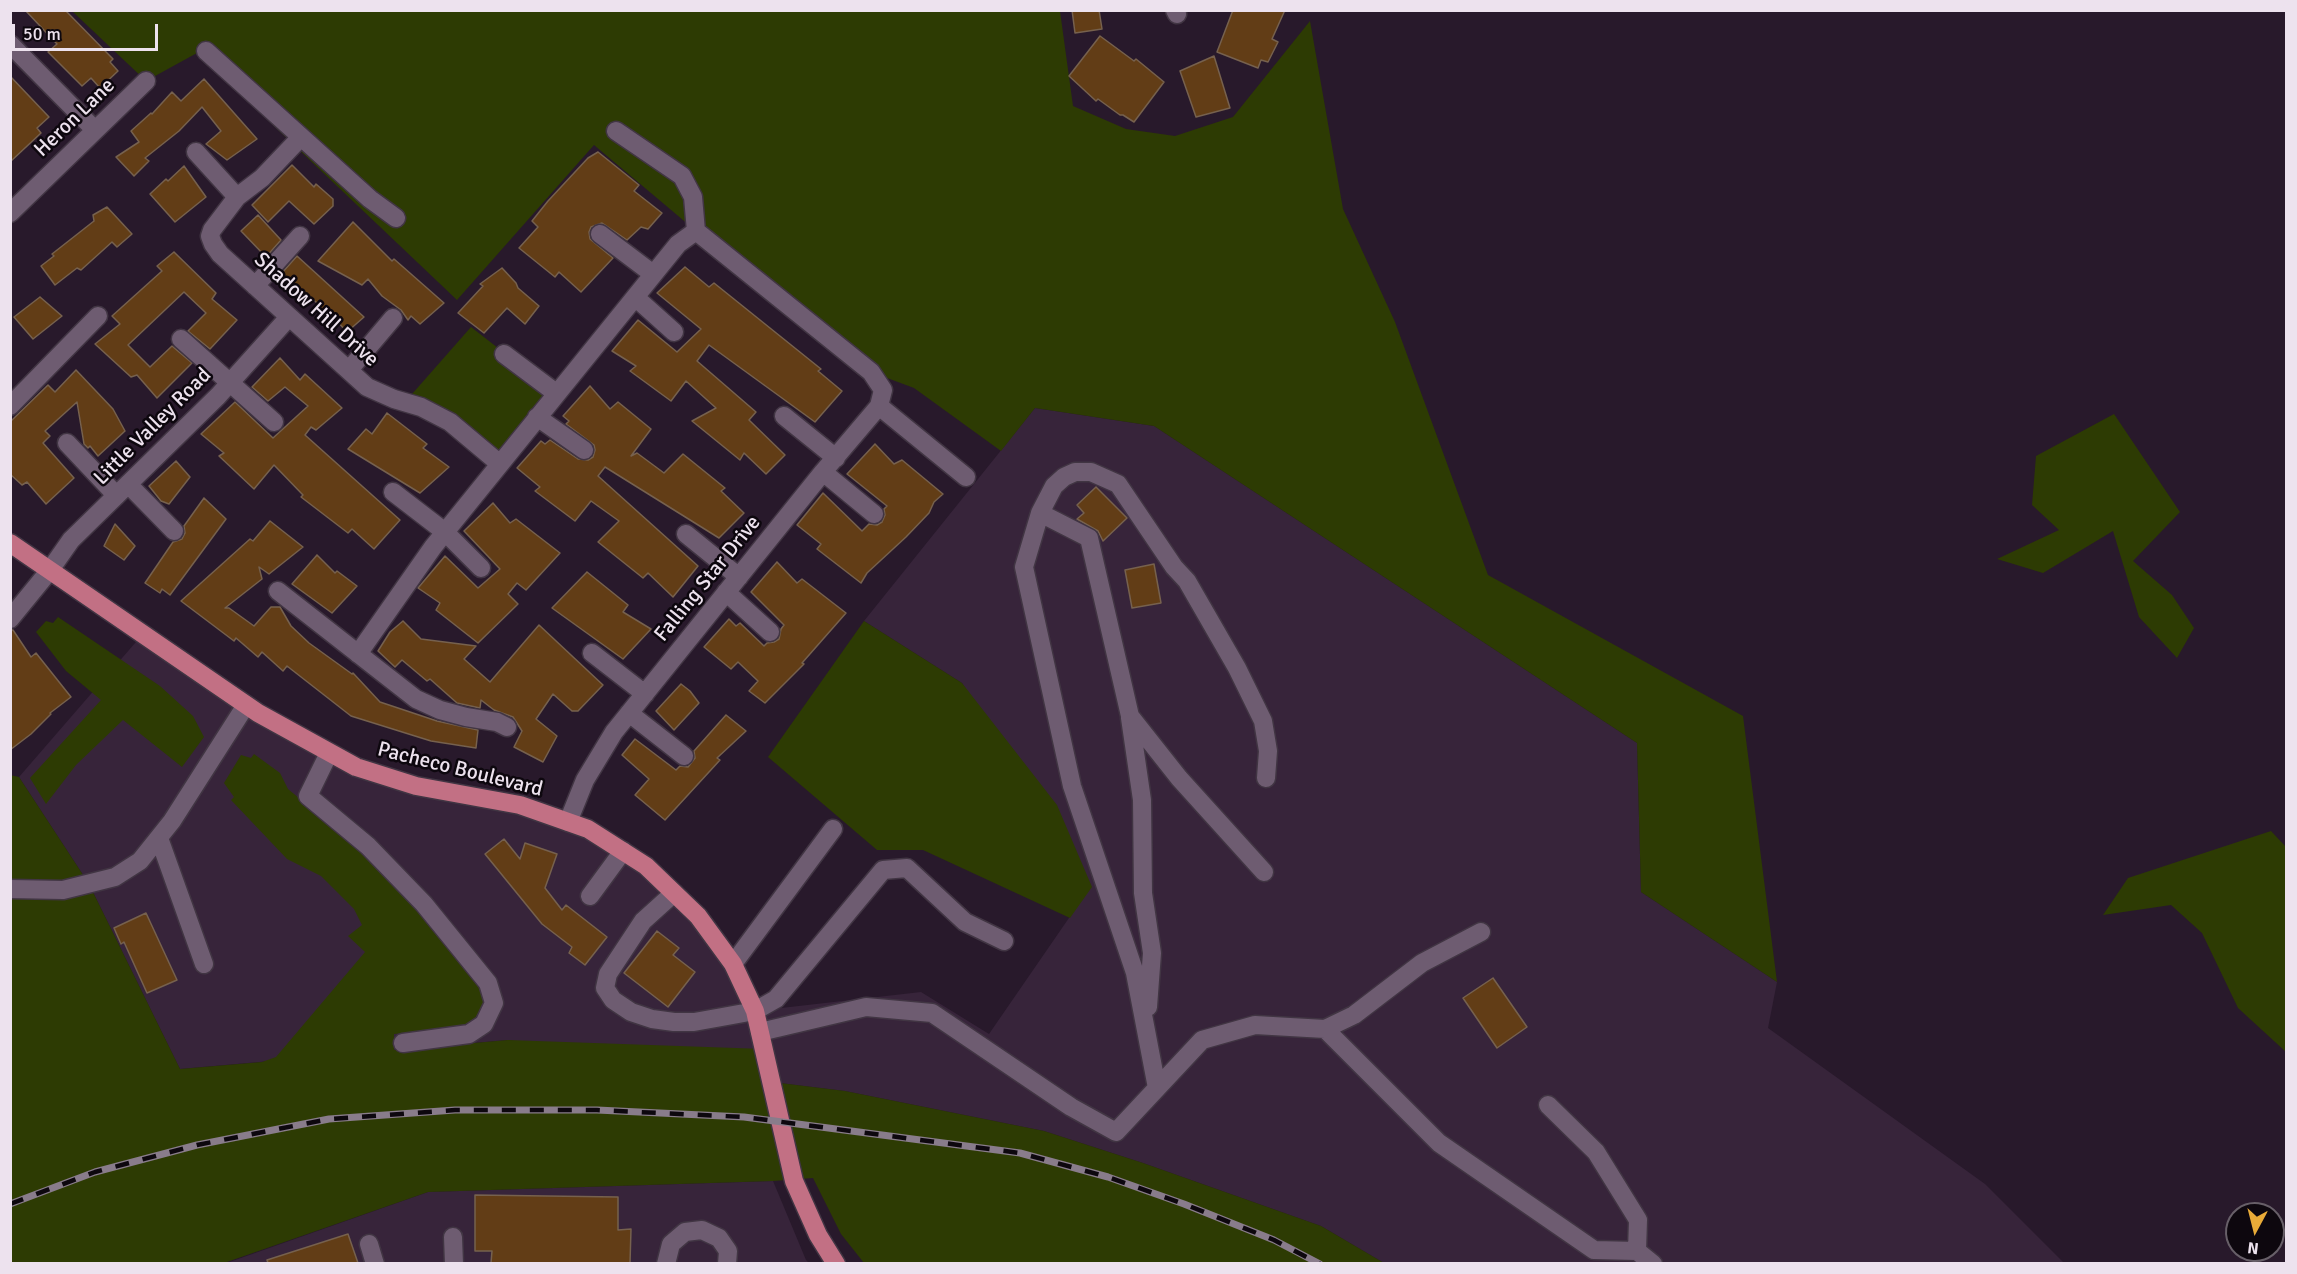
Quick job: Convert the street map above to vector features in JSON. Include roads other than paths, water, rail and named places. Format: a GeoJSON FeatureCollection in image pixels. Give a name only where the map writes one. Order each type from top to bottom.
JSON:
{"type":"FeatureCollection","features":[{"type":"Feature","properties":{"kind":"main road","name":"Pacheco Boulevard"},"geometry":{"type":"LineString","coordinates":[[10,543],[246,705],[356,767],[416,786],[520,805],[588,829],[646,866],[698,916],[734,964],[755,1011],[794,1181],[818,1235],[836,1263]]}},
{"type":"Feature","properties":{"kind":"street"},"geometry":{"type":"LineString","coordinates":[[10,44],[95,130]]}},
{"type":"Feature","properties":{"kind":"street"},"geometry":{"type":"LineString","coordinates":[[206,51],[370,199],[396,218]]}},
{"type":"Feature","properties":{"kind":"street","name":"Heron Lane"},"geometry":{"type":"LineString","coordinates":[[10,213],[146,81]]}},
{"type":"Feature","properties":{"kind":"street"},"geometry":{"type":"LineString","coordinates":[[616,131],[682,176],[693,197],[696,231],[871,372],[883,390],[879,406],[966,477]]}},
{"type":"Feature","properties":{"kind":"street","name":"Shadow Hill Drive"},"geometry":{"type":"LineString","coordinates":[[301,137],[262,177],[237,197],[212,230],[210,237],[220,254],[367,387],[394,399],[421,407],[450,422],[500,464]]}},
{"type":"Feature","properties":{"kind":"street"},"geometry":{"type":"LineString","coordinates":[[196,152],[237,197]]}},
{"type":"Feature","properties":{"kind":"street"},"geometry":{"type":"LineString","coordinates":[[358,654],[400,590],[556,393],[678,243],[696,231]]}},
{"type":"Feature","properties":{"kind":"street"},"geometry":{"type":"LineString","coordinates":[[600,234],[653,274]]}},
{"type":"Feature","properties":{"kind":"street"},"geometry":{"type":"LineString","coordinates":[[255,286],[300,236]]}},
{"type":"Feature","properties":{"kind":"street"},"geometry":{"type":"LineString","coordinates":[[635,297],[674,333]]}},
{"type":"Feature","properties":{"kind":"street"},"geometry":{"type":"LineString","coordinates":[[10,406],[98,316]]}},
{"type":"Feature","properties":{"kind":"street","name":"Little Valley Road"},"geometry":{"type":"LineString","coordinates":[[10,619],[71,540],[230,382],[289,317]]}},
{"type":"Feature","properties":{"kind":"street"},"geometry":{"type":"LineString","coordinates":[[349,370],[393,318]]}},
{"type":"Feature","properties":{"kind":"street"},"geometry":{"type":"LineString","coordinates":[[181,339],[274,422]]}},
{"type":"Feature","properties":{"kind":"street"},"geometry":{"type":"LineString","coordinates":[[504,354],[556,393]]}},
{"type":"Feature","properties":{"kind":"street","name":"Falling Star Drive"},"geometry":{"type":"LineString","coordinates":[[568,822],[596,760],[629,713],[879,406]]}},
{"type":"Feature","properties":{"kind":"street"},"geometry":{"type":"LineString","coordinates":[[784,416],[836,458]]}},
{"type":"Feature","properties":{"kind":"street"},"geometry":{"type":"LineString","coordinates":[[537,417],[584,450]]}},
{"type":"Feature","properties":{"kind":"street"},"geometry":{"type":"LineString","coordinates":[[67,443],[174,531]]}},
{"type":"Feature","properties":{"kind":"street"},"geometry":{"type":"LineString","coordinates":[[823,472],[874,514]]}},
{"type":"Feature","properties":{"kind":"street"},"geometry":{"type":"LineString","coordinates":[[1157,1088],[1135,973],[1071,786],[1024,567],[1040,513],[1054,486],[1064,477],[1076,472],[1091,472],[1118,484],[1174,567],[1187,581],[1237,669],[1263,721],[1268,751],[1266,778]]}},
{"type":"Feature","properties":{"kind":"street"},"geometry":{"type":"LineString","coordinates":[[393,492],[445,532],[481,568]]}},
{"type":"Feature","properties":{"kind":"street"},"geometry":{"type":"LineString","coordinates":[[1040,513],[1089,538],[1130,716],[1142,800],[1143,893],[1152,953],[1146,1033]]}},
{"type":"Feature","properties":{"kind":"street"},"geometry":{"type":"LineString","coordinates":[[686,534],[739,577]]}},
{"type":"Feature","properties":{"kind":"street"},"geometry":{"type":"LineString","coordinates":[[278,591],[416,699],[440,710],[497,722],[507,727]]}},
{"type":"Feature","properties":{"kind":"street"},"geometry":{"type":"LineString","coordinates":[[726,592],[770,632]]}},
{"type":"Feature","properties":{"kind":"street"},"geometry":{"type":"LineString","coordinates":[[592,653],[645,694]]}},
{"type":"Feature","properties":{"kind":"street"},"geometry":{"type":"LineString","coordinates":[[10,889],[63,890],[115,877],[140,861],[172,821],[246,705]]}},
{"type":"Feature","properties":{"kind":"street"},"geometry":{"type":"LineString","coordinates":[[629,713],[684,756]]}},
{"type":"Feature","properties":{"kind":"street"},"geometry":{"type":"LineString","coordinates":[[1130,716],[1179,778],[1264,872]]}},
{"type":"Feature","properties":{"kind":"street"},"geometry":{"type":"LineString","coordinates":[[329,753],[308,796],[368,846],[424,904],[488,983],[494,1003],[484,1024],[469,1034],[403,1042]]}},
{"type":"Feature","properties":{"kind":"street"},"geometry":{"type":"LineString","coordinates":[[734,964],[833,829]]}},
{"type":"Feature","properties":{"kind":"street"},"geometry":{"type":"LineString","coordinates":[[159,838],[204,964]]}},
{"type":"Feature","properties":{"kind":"street"},"geometry":{"type":"LineString","coordinates":[[590,896],[623,851]]}},
{"type":"Feature","properties":{"kind":"street"},"geometry":{"type":"LineString","coordinates":[[674,893],[643,921],[608,974],[605,988],[613,1000],[632,1012],[652,1019],[694,1022],[755,1011],[776,999],[883,870],[907,868],[965,922],[1004,941]]}},
{"type":"Feature","properties":{"kind":"street"},"geometry":{"type":"LineString","coordinates":[[760,1032],[866,1007],[932,1013],[1071,1107],[1116,1132],[1202,1040],[1255,1025],[1324,1029],[1354,1015],[1422,963],[1482,932]]}},
{"type":"Feature","properties":{"kind":"street"},"geometry":{"type":"LineString","coordinates":[[1324,1029],[1439,1143],[1594,1250],[1636,1251],[1653,1263]]}},
{"type":"Feature","properties":{"kind":"street"},"geometry":{"type":"LineString","coordinates":[[1548,1105],[1596,1152],[1638,1220],[1636,1251]]}},
{"type":"Feature","properties":{"kind":"street"},"geometry":{"type":"LineString","coordinates":[[666,1263],[670,1244],[685,1232],[702,1230],[719,1238],[728,1251],[727,1263]]}},
{"type":"Feature","properties":{"kind":"street"},"geometry":{"type":"LineString","coordinates":[[453,1237],[454,1263]]}},
{"type":"Feature","properties":{"kind":"street"},"geometry":{"type":"LineString","coordinates":[[369,1244],[375,1263]]}},
{"type":"Feature","properties":{"kind":"railway"},"geometry":{"type":"LineString","coordinates":[[10,1204],[95,1172],[197,1145],[329,1119],[455,1110],[597,1110],[744,1117],[1020,1153],[1108,1177],[1184,1204],[1274,1240],[1320,1264]]}}]}
